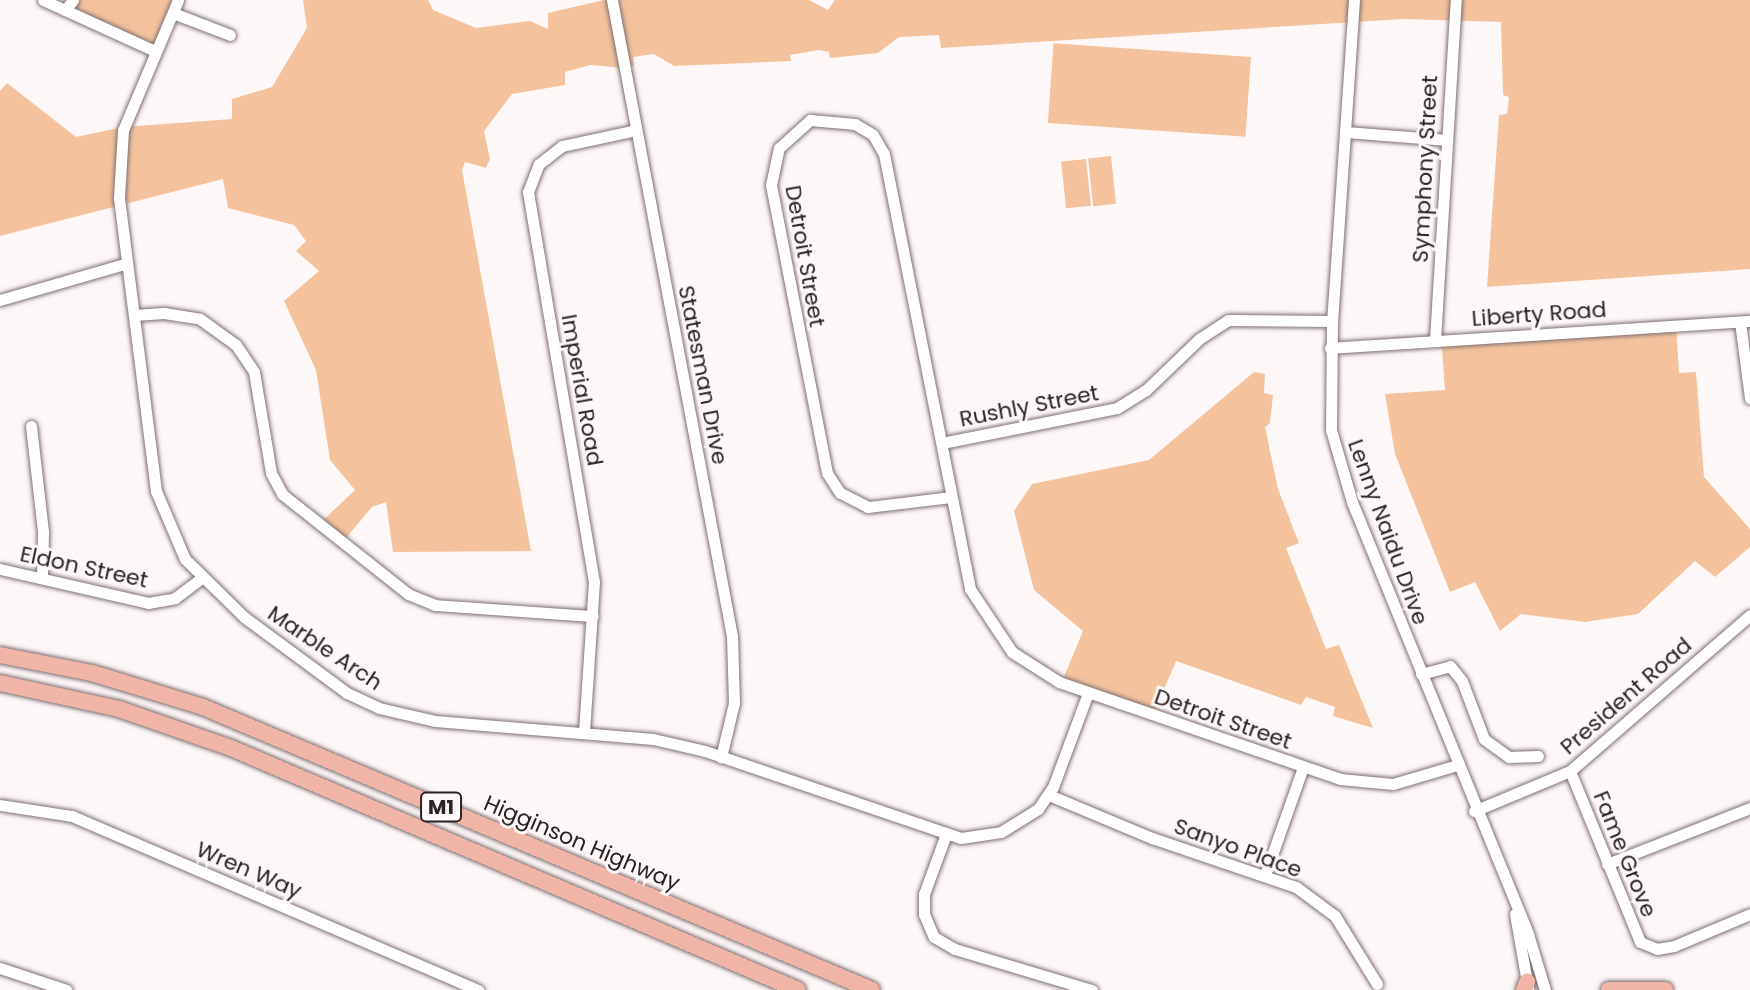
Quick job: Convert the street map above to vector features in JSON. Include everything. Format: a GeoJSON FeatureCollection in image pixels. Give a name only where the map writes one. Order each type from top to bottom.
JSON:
{"type":"FeatureCollection","features":[{"type":"Feature","properties":{"kind":"highway","name":"Higginson Highway"},"geometry":{"type":"LineString","coordinates":[[0,655],[92,673],[203,707],[872,990]]}},
{"type":"Feature","properties":{"kind":"highway","name":"M1"},"geometry":{"type":"LineString","coordinates":[[0,683],[89,700],[231,748],[798,990]]}},
{"type":"Feature","properties":{"kind":"highway"},"geometry":{"type":"LineString","coordinates":[[1609,990],[1665,990]]}},
{"type":"Feature","properties":{"kind":"street"},"geometry":{"type":"LineString","coordinates":[[43,0],[69,5],[155,51]]}},
{"type":"Feature","properties":{"kind":"street","name":"Marble Arch"},"geometry":{"type":"LineString","coordinates":[[178,0],[125,124],[117,158],[156,491],[172,538],[200,579],[299,659],[379,708],[435,721],[653,739],[721,757],[946,834],[976,838],[1001,832],[1024,821],[1049,795],[1088,693]]}},
{"type":"Feature","properties":{"kind":"street","name":"Statesman Drive"},"geometry":{"type":"LineString","coordinates":[[612,0],[732,636],[734,703],[721,757]]}},
{"type":"Feature","properties":{"kind":"street","name":"Lenny Naidu Drive"},"geometry":{"type":"LineString","coordinates":[[1354,0],[1330,348],[1329,413],[1340,466],[1515,914],[1528,934],[1545,990]]}},
{"type":"Feature","properties":{"kind":"street","name":"Symphony Street"},"geometry":{"type":"LineString","coordinates":[[1435,340],[1456,0]]}},
{"type":"Feature","properties":{"kind":"street"},"geometry":{"type":"LineString","coordinates":[[173,13],[230,35]]}},
{"type":"Feature","properties":{"kind":"street","name":"Detroit Street"},"geometry":{"type":"LineString","coordinates":[[951,497],[868,507],[840,493],[827,473],[771,185],[779,148],[810,120],[855,124],[873,135],[884,154],[970,589],[991,628],[1038,672],[1088,693],[1303,767],[1377,784],[1417,779],[1457,765]]}},
{"type":"Feature","properties":{"kind":"street","name":"Imperial Road"},"geometry":{"type":"LineString","coordinates":[[584,732],[593,616],[592,566],[528,192],[539,164],[562,146],[636,130]]}},
{"type":"Feature","properties":{"kind":"street"},"geometry":{"type":"LineString","coordinates":[[1345,132],[1446,140]]}},
{"type":"Feature","properties":{"kind":"street"},"geometry":{"type":"LineString","coordinates":[[0,300],[127,263]]}},
{"type":"Feature","properties":{"kind":"street"},"geometry":{"type":"LineString","coordinates":[[134,315],[164,313],[200,319],[236,345],[254,372],[271,473],[282,494],[408,594],[435,605],[593,616]]}},
{"type":"Feature","properties":{"kind":"street","name":"Rushly Street"},"geometry":{"type":"LineString","coordinates":[[942,443],[1117,408],[1228,320],[1332,321]]}},
{"type":"Feature","properties":{"kind":"street"},"geometry":{"type":"LineString","coordinates":[[1745,321],[1750,398]]}},
{"type":"Feature","properties":{"kind":"street","name":"Liberty Road"},"geometry":{"type":"LineString","coordinates":[[1330,348],[1745,321]]}},
{"type":"Feature","properties":{"kind":"street"},"geometry":{"type":"LineString","coordinates":[[31,426],[43,532],[42,577]]}},
{"type":"Feature","properties":{"kind":"street","name":"Eldon Street"},"geometry":{"type":"LineString","coordinates":[[0,569],[148,603],[175,598],[200,579]]}},
{"type":"Feature","properties":{"kind":"street","name":"President Road"},"geometry":{"type":"LineString","coordinates":[[1474,811],[1570,771],[1750,615]]}},
{"type":"Feature","properties":{"kind":"street"},"geometry":{"type":"LineString","coordinates":[[1421,674],[1453,668],[1484,739],[1509,757],[1538,756]]}},
{"type":"Feature","properties":{"kind":"street"},"geometry":{"type":"LineString","coordinates":[[1265,875],[1303,767]]}},
{"type":"Feature","properties":{"kind":"street","name":"Fame Grove"},"geometry":{"type":"LineString","coordinates":[[1570,771],[1634,931],[1648,947],[1674,946],[1750,914]]}},
{"type":"Feature","properties":{"kind":"street","name":"Sanyo Place"},"geometry":{"type":"LineString","coordinates":[[1049,795],[1152,838],[1296,887],[1335,916],[1377,984]]}},
{"type":"Feature","properties":{"kind":"street","name":"Wren Way"},"geometry":{"type":"LineString","coordinates":[[0,805],[72,816],[478,990]]}},
{"type":"Feature","properties":{"kind":"street"},"geometry":{"type":"LineString","coordinates":[[1607,864],[1750,808]]}},
{"type":"Feature","properties":{"kind":"street"},"geometry":{"type":"LineString","coordinates":[[946,834],[924,894],[924,914],[934,937],[955,949],[1092,990]]}},
{"type":"Feature","properties":{"kind":"street","name":"Lenny Naidu Drive"},"geometry":{"type":"LineString","coordinates":[[1515,914],[1526,987]]}},
{"type":"Feature","properties":{"kind":"street"},"geometry":{"type":"LineString","coordinates":[[0,968],[66,990]]}},
{"type":"Feature","properties":{"kind":"shaded area"},"geometry":{"type":"Polygon","coordinates":[[[72,0],[178,0],[155,51],[65,10],[72,0]]]}},
{"type":"Feature","properties":{"kind":"shaded area"},"geometry":{"type":"Polygon","coordinates":[[[303,0],[428,0],[433,10],[476,28],[530,21],[548,29],[548,13],[604,0],[809,0],[828,10],[835,0],[1750,0],[1750,269],[1487,287],[1499,115],[1507,114],[1509,97],[1503,95],[1501,22],[1403,19],[941,48],[939,35],[899,37],[878,53],[830,58],[829,52],[819,50],[790,55],[791,61],[674,66],[654,54],[633,57],[634,66],[624,68],[590,65],[565,72],[565,85],[512,94],[484,131],[490,159],[486,168],[465,162],[462,170],[531,551],[393,552],[386,502],[372,507],[341,544],[317,526],[355,490],[330,460],[316,370],[284,301],[319,271],[296,251],[306,241],[294,225],[228,208],[223,179],[0,236],[0,91],[7,83],[76,137],[123,127],[232,119],[232,99],[272,87],[307,28],[303,0]]]}},
{"type":"Feature","properties":{"kind":"shaded area"},"geometry":{"type":"Polygon","coordinates":[[[1053,43],[1251,57],[1245,137],[1048,123],[1053,43]]]}},
{"type":"Feature","properties":{"kind":"shaded area"},"geometry":{"type":"Polygon","coordinates":[[[1111,156],[1116,204],[1093,206],[1088,158],[1111,156]]]}},
{"type":"Feature","properties":{"kind":"shaded area"},"geometry":{"type":"Polygon","coordinates":[[[1086,159],[1091,206],[1066,208],[1061,162],[1086,159]]]}},
{"type":"Feature","properties":{"kind":"shaded area"},"geometry":{"type":"Polygon","coordinates":[[[1676,325],[1679,373],[1696,372],[1704,477],[1750,529],[1750,547],[1715,577],[1695,561],[1638,614],[1585,622],[1521,614],[1500,631],[1475,582],[1450,592],[1395,454],[1385,394],[1445,390],[1442,349],[1435,342],[1676,325]]]}},
{"type":"Feature","properties":{"kind":"shaded area"},"geometry":{"type":"Polygon","coordinates":[[[1254,372],[1265,374],[1264,393],[1273,395],[1270,423],[1265,427],[1278,489],[1299,543],[1286,548],[1326,649],[1339,645],[1373,728],[1333,716],[1335,707],[1306,697],[1301,705],[1176,661],[1153,715],[1061,684],[1083,631],[1034,590],[1014,511],[1032,484],[1149,460],[1254,372]]]}}]}
